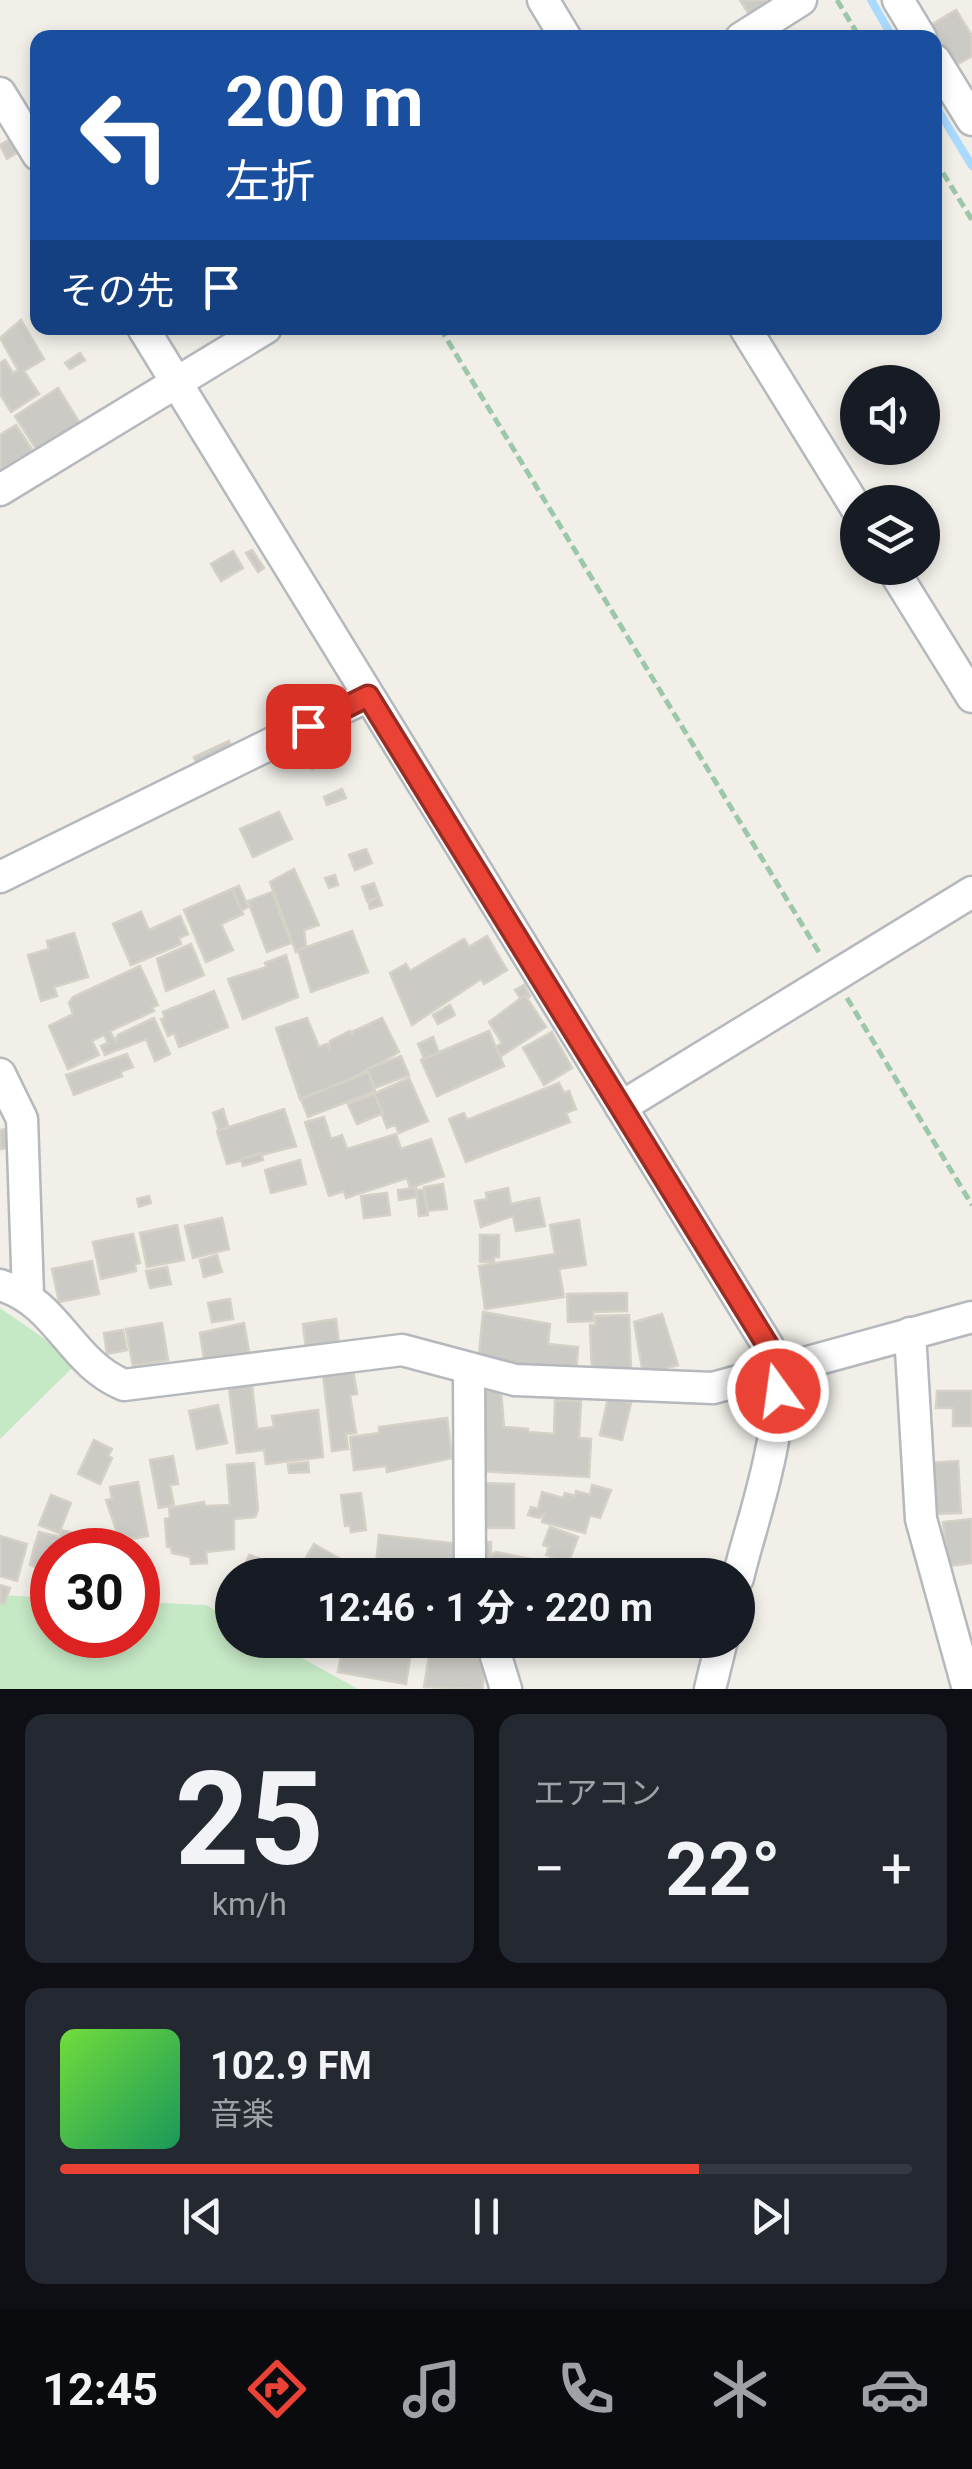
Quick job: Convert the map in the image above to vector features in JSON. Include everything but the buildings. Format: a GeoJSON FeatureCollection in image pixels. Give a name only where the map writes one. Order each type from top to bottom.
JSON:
{"type":"FeatureCollection","features":[{"type":"Feature","properties":{"kind":"street"},"geometry":{"type":"LineString","coordinates":[[543,0],[561,30]]}},
{"type":"Feature","properties":{"kind":"street"},"geometry":{"type":"LineString","coordinates":[[754,30],[801,0]]}},
{"type":"Feature","properties":{"kind":"street"},"geometry":{"type":"LineString","coordinates":[[898,0],[916,30]]}},
{"type":"Feature","properties":{"kind":"street"},"geometry":{"type":"LineString","coordinates":[[942,71],[972,120]]}},
{"type":"Feature","properties":{"kind":"street"},"geometry":{"type":"LineString","coordinates":[[0,93],[30,142]]}},
{"type":"Feature","properties":{"kind":"street"},"geometry":{"type":"LineString","coordinates":[[147,335],[768,1346],[778,1370],[778,1412],[743,1558]]}},
{"type":"Feature","properties":{"kind":"street"},"geometry":{"type":"LineString","coordinates":[[0,490],[254,335]]}},
{"type":"Feature","properties":{"kind":"street"},"geometry":{"type":"LineString","coordinates":[[749,335],[842,485]]}},
{"type":"Feature","properties":{"kind":"street"},"geometry":{"type":"LineString","coordinates":[[903,585],[972,697]]}},
{"type":"Feature","properties":{"kind":"street"},"geometry":{"type":"LineString","coordinates":[[0,877],[368,696]]}},
{"type":"Feature","properties":{"kind":"street"},"geometry":{"type":"LineString","coordinates":[[621,1106],[972,892]]}},
{"type":"Feature","properties":{"kind":"street"},"geometry":{"type":"LineString","coordinates":[[0,1074],[22,1119],[14,1290],[102,1376],[124,1385],[402,1350],[515,1380],[658,1389],[713,1388],[972,1317]]}},
{"type":"Feature","properties":{"kind":"street"},"geometry":{"type":"LineString","coordinates":[[910,1333],[921,1519],[968,1689]]}},
{"type":"Feature","properties":{"kind":"street"},"geometry":{"type":"LineString","coordinates":[[469,1369],[470,1558]]}},
{"type":"Feature","properties":{"kind":"street"},"geometry":{"type":"LineString","coordinates":[[497,1658],[506,1689]]}},
{"type":"Feature","properties":{"kind":"street"},"geometry":{"type":"LineString","coordinates":[[710,1689],[718,1658]]}},
{"type":"Feature","properties":{"kind":"path"},"geometry":{"type":"LineString","coordinates":[[836,0],[855,30]]}},
{"type":"Feature","properties":{"kind":"path"},"geometry":{"type":"LineString","coordinates":[[942,171],[972,220]]}},
{"type":"Feature","properties":{"kind":"path"},"geometry":{"type":"LineString","coordinates":[[444,335],[972,1205]]}},
{"type":"Feature","properties":{"kind":"green space"},"geometry":{"type":"Polygon","coordinates":[[[0,1308],[78,1362],[0,1439],[0,1308]]]}},
{"type":"Feature","properties":{"kind":"green space"},"geometry":{"type":"Polygon","coordinates":[[[0,1595],[30,1597],[30,1658],[160,1658],[160,1603],[206,1605],[215,1610],[215,1658],[302,1658],[358,1689],[0,1689],[0,1595]]]}},
{"type":"Feature","properties":{"kind":"waterway"},"geometry":{"type":"LineString","coordinates":[[871,0],[888,30]]}},
{"type":"Feature","properties":{"kind":"waterway"},"geometry":{"type":"LineString","coordinates":[[942,117],[972,166]]}},
{"type":"Feature","properties":{"kind":"route"},"geometry":{"type":"LineString","coordinates":[[308,726],[368,696],[768,1346],[778,1370],[778,1391]]}}]}
